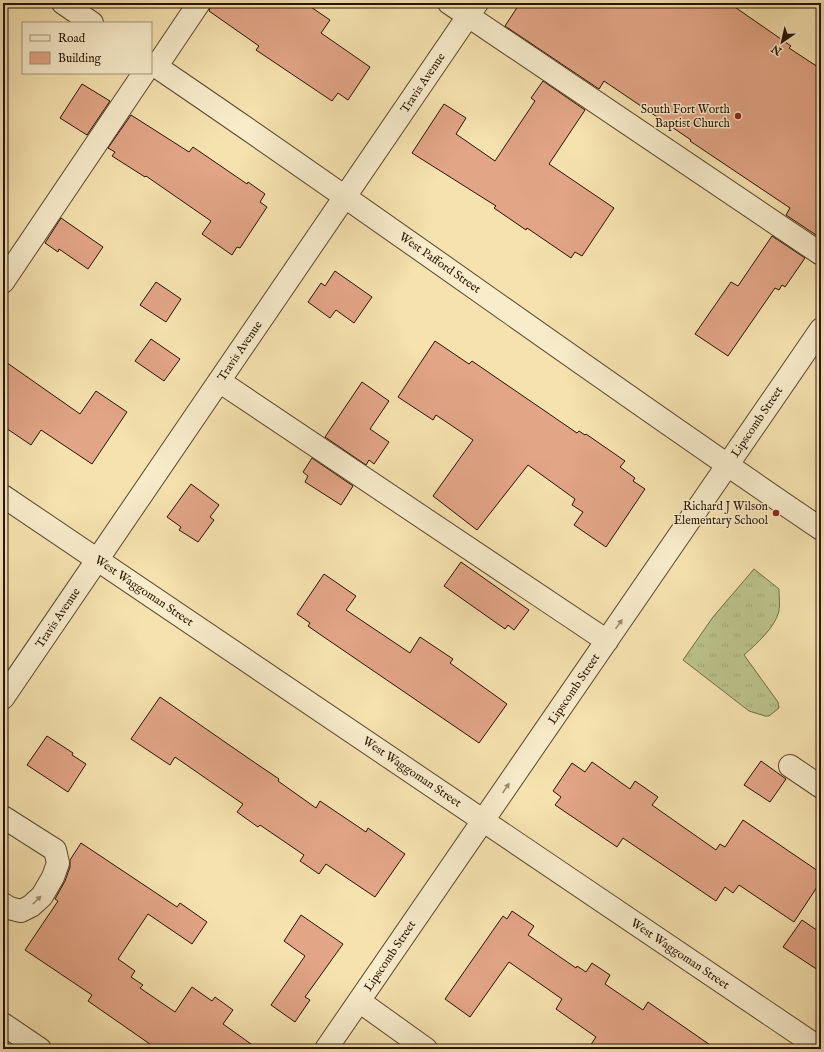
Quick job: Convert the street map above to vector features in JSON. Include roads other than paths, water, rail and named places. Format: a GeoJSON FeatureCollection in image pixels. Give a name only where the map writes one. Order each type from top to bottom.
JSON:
{"type":"FeatureCollection","features":[{"type":"Feature","properties":{"kind":"street"},"geometry":{"type":"LineString","coordinates":[[63,3],[91,22]]}},
{"type":"Feature","properties":{"kind":"street"},"geometry":{"type":"LineString","coordinates":[[152,65],[199,3]]}},
{"type":"Feature","properties":{"kind":"street"},"geometry":{"type":"LineString","coordinates":[[449,3],[473,9],[821,254]]}},
{"type":"Feature","properties":{"kind":"street","name":"Travis Avenue"},"geometry":{"type":"LineString","coordinates":[[3,698],[473,9]]}},
{"type":"Feature","properties":{"kind":"street","name":"West Pafford Street"},"geometry":{"type":"LineString","coordinates":[[152,69],[346,196],[728,466],[821,529]]}},
{"type":"Feature","properties":{"kind":"street"},"geometry":{"type":"LineString","coordinates":[[3,282],[146,74]]}},
{"type":"Feature","properties":{"kind":"street","name":"Lipscomb Street"},"geometry":{"type":"LineString","coordinates":[[326,1049],[821,329]]}},
{"type":"Feature","properties":{"kind":"street"},"geometry":{"type":"LineString","coordinates":[[219,381],[607,641]]}},
{"type":"Feature","properties":{"kind":"street","name":"West Waggoman Street"},"geometry":{"type":"LineString","coordinates":[[3,496],[821,1049]]}},
{"type":"Feature","properties":{"kind":"street"},"geometry":{"type":"LineString","coordinates":[[790,766],[821,787]]}},
{"type":"Feature","properties":{"kind":"street"},"geometry":{"type":"LineString","coordinates":[[3,817],[55,850],[58,863],[53,877],[42,896],[31,906],[21,911],[8,908],[3,904]]}},
{"type":"Feature","properties":{"kind":"street"},"geometry":{"type":"LineString","coordinates":[[359,1002],[426,1049]]}},
{"type":"Feature","properties":{"kind":"street"},"geometry":{"type":"LineString","coordinates":[[3,1024],[40,1049]]}},
{"type":"Feature","properties":{"kind":"place","name":"South Fort Worth Baptist Church"},"geometry":{"type":"Point","coordinates":[738,116]}},
{"type":"Feature","properties":{"kind":"place","name":"Richard J Wilson Elementary School"},"geometry":{"type":"Point","coordinates":[776,513]}}]}
